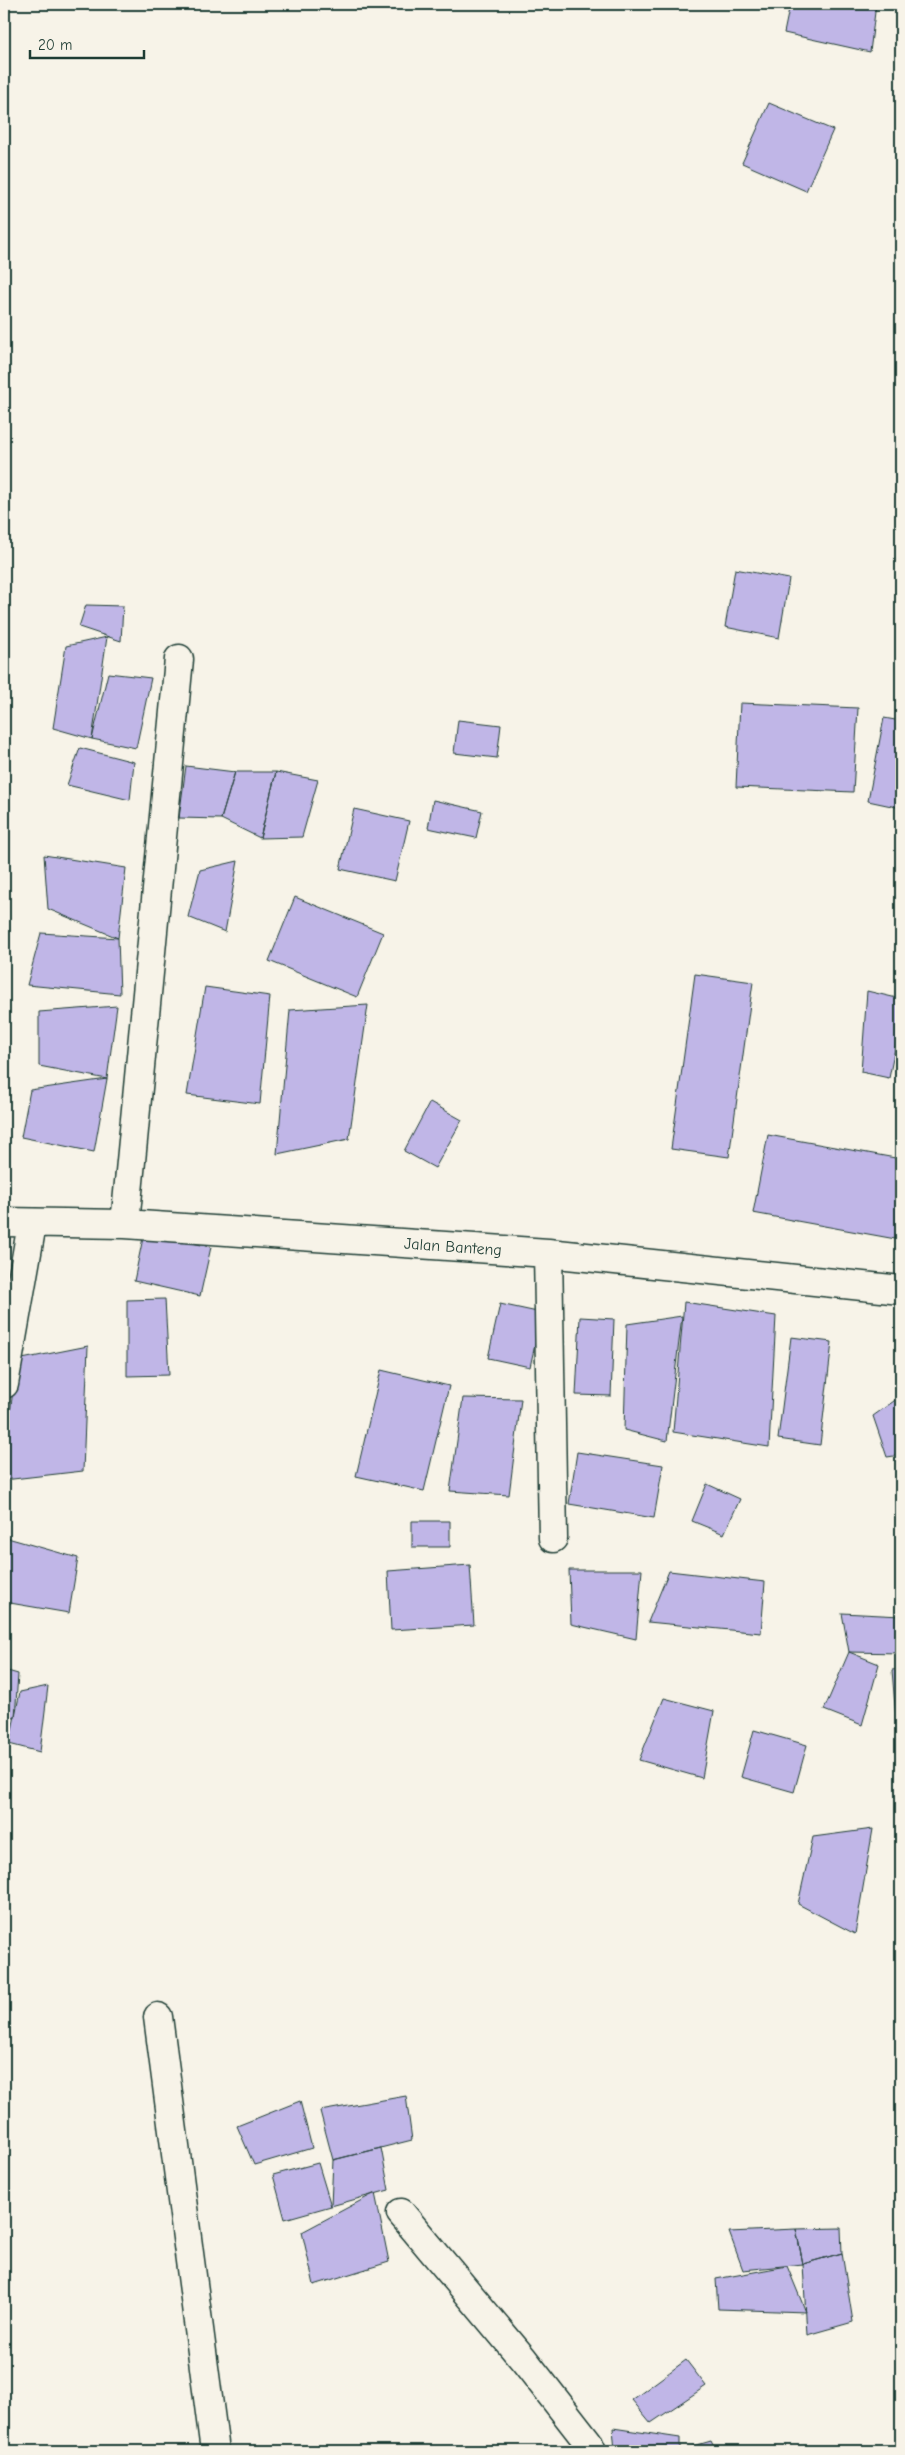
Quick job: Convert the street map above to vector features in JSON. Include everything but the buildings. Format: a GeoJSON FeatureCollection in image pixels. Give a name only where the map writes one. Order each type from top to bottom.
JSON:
{"type":"FeatureCollection","features":[{"type":"Feature","properties":{"kind":"street"},"geometry":{"type":"LineString","coordinates":[[125,1224],[179,659]]}},
{"type":"Feature","properties":{"kind":"street","name":"Jalan Banteng"},"geometry":{"type":"LineString","coordinates":[[4,1222],[32,1224],[125,1224],[548,1253],[901,1290]]}},
{"type":"Feature","properties":{"kind":"street"},"geometry":{"type":"LineString","coordinates":[[4,1384],[32,1224]]}},
{"type":"Feature","properties":{"kind":"street"},"geometry":{"type":"LineString","coordinates":[[548,1253],[553,1538]]}},
{"type":"Feature","properties":{"kind":"street"},"geometry":{"type":"LineString","coordinates":[[158,2017],[215,2451]]}},
{"type":"Feature","properties":{"kind":"street"},"geometry":{"type":"LineString","coordinates":[[401,2213],[524,2360],[588,2442],[592,2451]]}}]}
